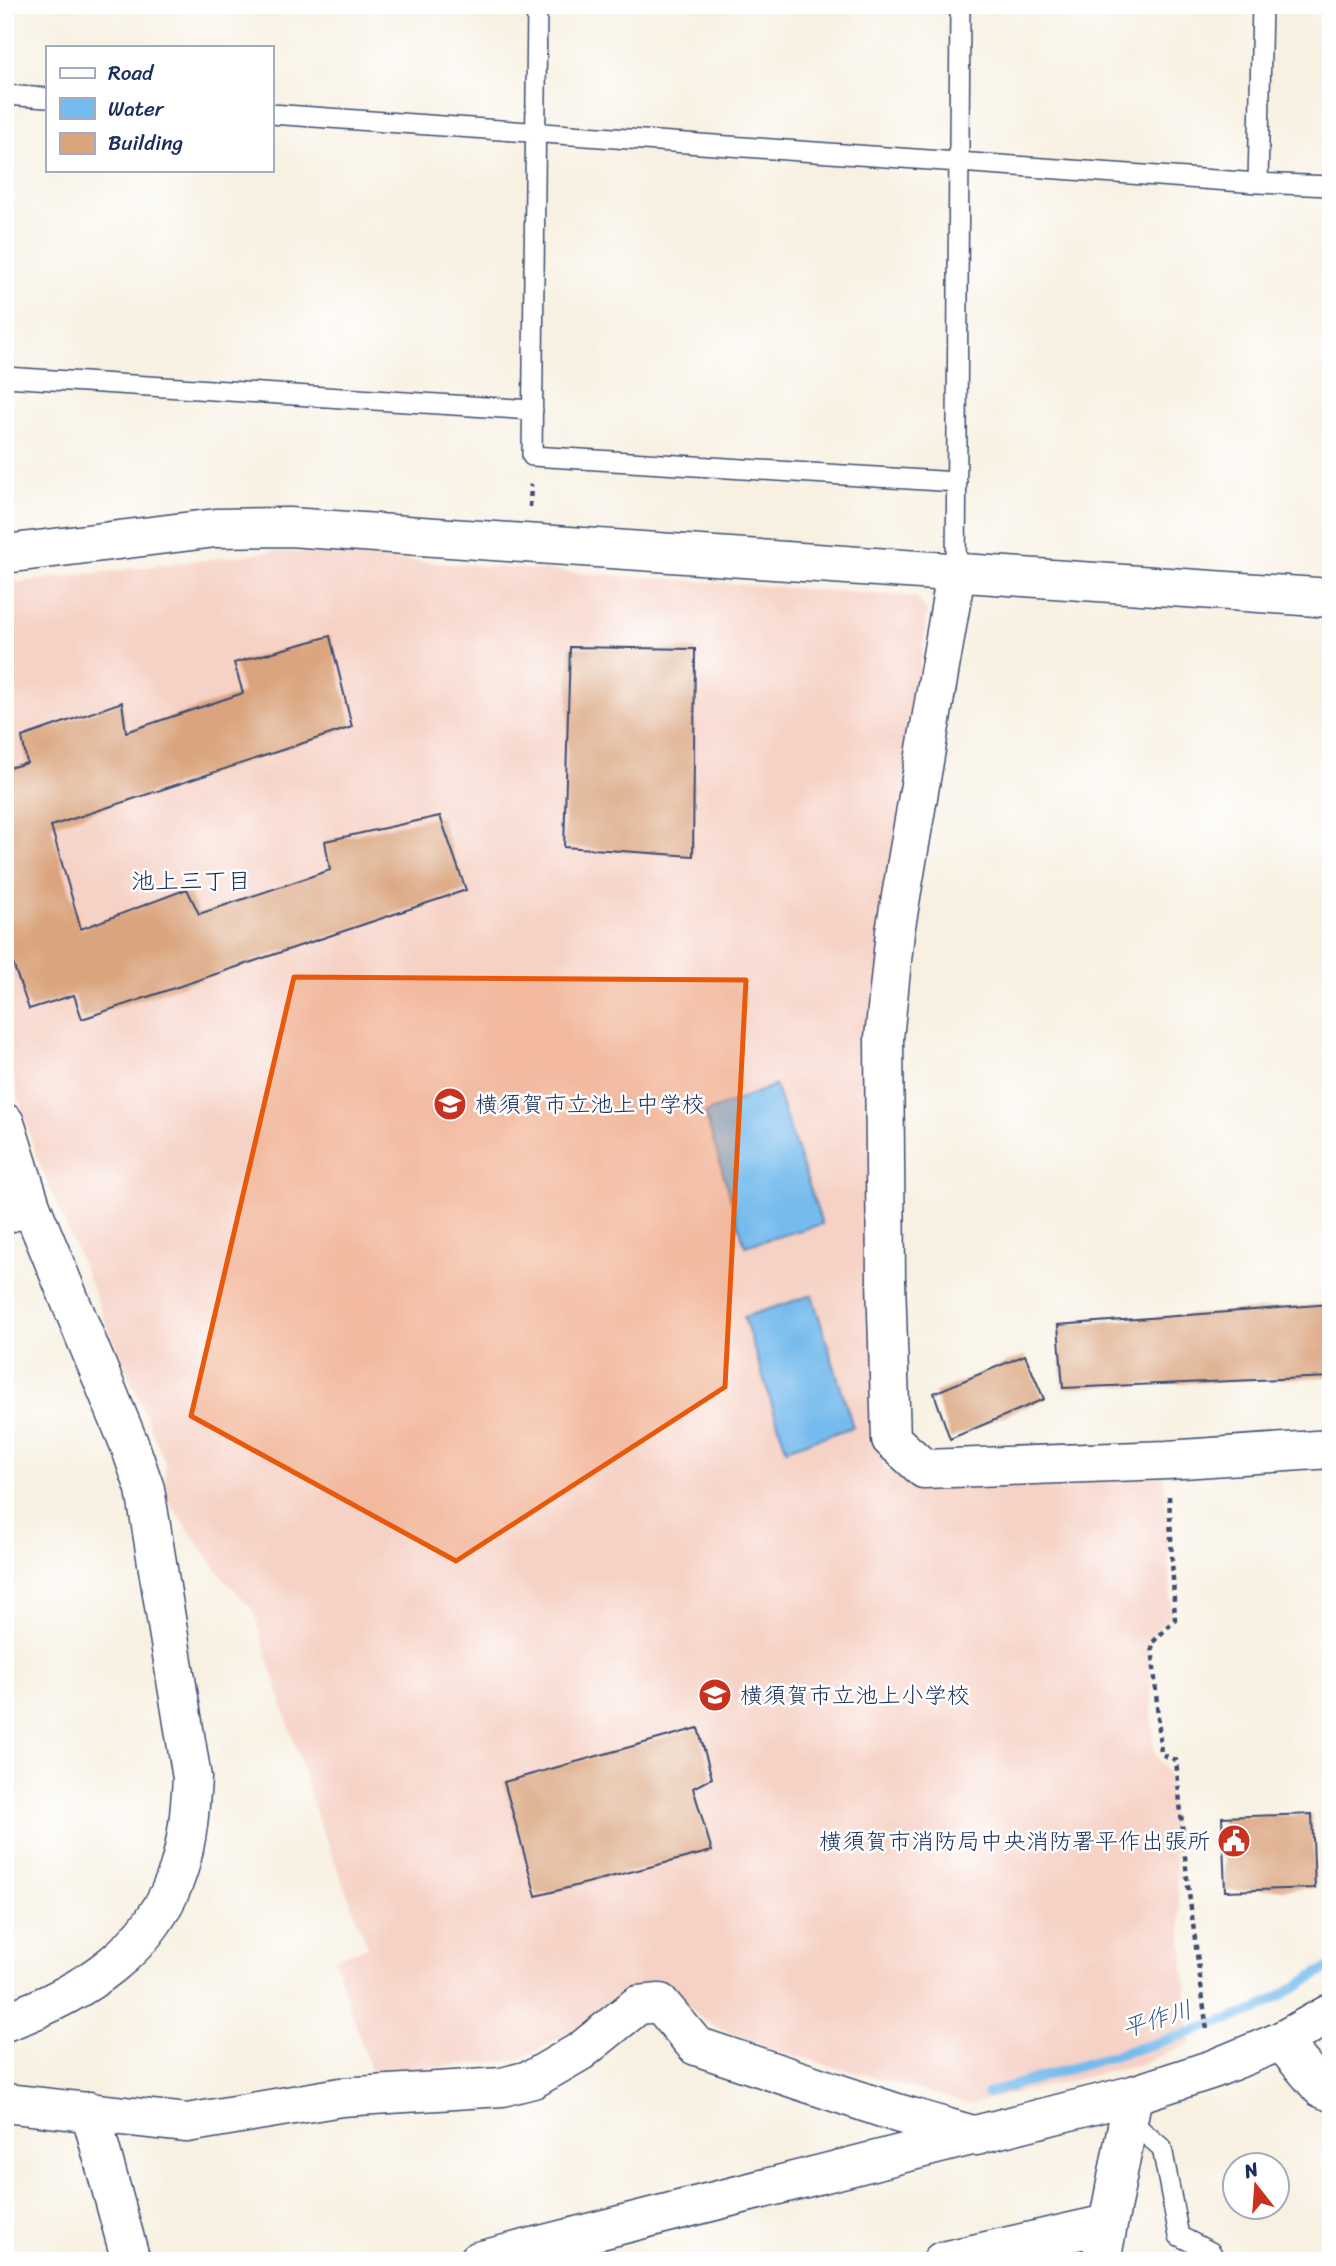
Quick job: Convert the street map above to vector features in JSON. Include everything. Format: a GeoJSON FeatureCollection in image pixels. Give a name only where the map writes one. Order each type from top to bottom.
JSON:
{"type":"FeatureCollection","features":[{"type":"Feature","properties":{"kind":"street"},"geometry":{"type":"LineString","coordinates":[[5,554],[216,527],[289,527],[1331,598]]}},
{"type":"Feature","properties":{"kind":"street"},"geometry":{"type":"LineString","coordinates":[[956,573],[895,932],[884,1038],[886,1280],[891,1439],[923,1469],[1167,1460],[1331,1449]]}},
{"type":"Feature","properties":{"kind":"street"},"geometry":{"type":"LineString","coordinates":[[5,1124],[18,1210],[130,1446],[145,1489],[192,1778],[188,1825],[179,1869],[162,1909],[136,1945],[104,1973],[73,1993],[5,2022]]}},
{"type":"Feature","properties":{"kind":"street"},"geometry":{"type":"LineString","coordinates":[[5,2103],[187,2123],[341,2097],[502,2087],[533,2078],[581,2051],[638,2005],[660,2003],[696,2046],[897,2113],[976,2136]]}},
{"type":"Feature","properties":{"kind":"street"},"geometry":{"type":"LineString","coordinates":[[478,2261],[561,2251],[976,2136],[1130,2107],[1281,2041],[1331,2013]]}},
{"type":"Feature","properties":{"kind":"street"},"geometry":{"type":"LineString","coordinates":[[1281,2041],[1321,2088],[1331,2092]]}},
{"type":"Feature","properties":{"kind":"street"},"geometry":{"type":"LineString","coordinates":[[1101,2261],[1130,2107]]}},
{"type":"Feature","properties":{"kind":"street"},"geometry":{"type":"LineString","coordinates":[[90,2111],[131,2261]]}},
{"type":"Feature","properties":{"kind":"street"},"geometry":{"type":"LineString","coordinates":[[942,2261],[1107,2224]]}},
{"type":"Feature","properties":{"kind":"lane"},"geometry":{"type":"LineString","coordinates":[[537,5],[532,456],[957,482]]}},
{"type":"Feature","properties":{"kind":"lane"},"geometry":{"type":"LineString","coordinates":[[956,573],[960,5]]}},
{"type":"Feature","properties":{"kind":"lane"},"geometry":{"type":"LineString","coordinates":[[1258,183],[1262,5]]}},
{"type":"Feature","properties":{"kind":"lane"},"geometry":{"type":"LineString","coordinates":[[5,95],[46,98]]}},
{"type":"Feature","properties":{"kind":"lane"},"geometry":{"type":"LineString","coordinates":[[273,114],[1331,186]]}},
{"type":"Feature","properties":{"kind":"lane"},"geometry":{"type":"LineString","coordinates":[[5,377],[533,410]]}},
{"type":"Feature","properties":{"kind":"lane"},"geometry":{"type":"LineString","coordinates":[[1130,2107],[1162,2148],[1179,2236],[1211,2252],[1215,2261]]}},
{"type":"Feature","properties":{"kind":"path"},"geometry":{"type":"LineString","coordinates":[[529,543],[532,456]]}},
{"type":"Feature","properties":{"kind":"path"},"geometry":{"type":"LineString","coordinates":[[1167,1460],[1175,1620],[1152,1643],[1161,1754],[1176,1760],[1186,1878],[1213,2069]]}},
{"type":"Feature","properties":{"kind":"highlighted area"},"geometry":{"type":"Polygon","coordinates":[[[294,977],[746,980],[725,1387],[456,1561],[191,1416],[294,977]]]}},
{"type":"Feature","properties":{"kind":"shaded area"},"geometry":{"type":"Polygon","coordinates":[[[277,551],[916,597],[927,612],[880,1013],[884,1468],[915,1484],[1164,1473],[1172,1613],[1149,1639],[1154,1752],[1168,1773],[1191,2043],[1144,2063],[970,2104],[770,2049],[713,2026],[652,1979],[625,2006],[605,2003],[580,2026],[519,2060],[371,2073],[334,1958],[368,1947],[318,1819],[253,1610],[219,1573],[165,1496],[165,1462],[36,1155],[5,1054],[5,584],[277,551]]]}},
{"type":"Feature","properties":{"kind":"water"},"geometry":{"type":"Polygon","coordinates":[[[775,1085],[822,1224],[745,1246],[705,1113],[775,1085]]]}},
{"type":"Feature","properties":{"kind":"water"},"geometry":{"type":"Polygon","coordinates":[[[812,1295],[853,1427],[786,1449],[744,1317],[812,1295]]]}},
{"type":"Feature","properties":{"kind":"building"},"geometry":{"type":"Polygon","coordinates":[[[330,636],[352,727],[51,826],[81,929],[187,889],[199,914],[330,870],[325,841],[440,816],[466,890],[82,1019],[74,995],[29,1009],[5,941],[5,769],[27,763],[22,737],[122,702],[126,732],[243,693],[234,663],[330,636]]]}},
{"type":"Feature","properties":{"kind":"building"},"geometry":{"type":"Polygon","coordinates":[[[570,647],[695,649],[693,856],[564,847],[570,647]]]}},
{"type":"Feature","properties":{"kind":"building"},"geometry":{"type":"Polygon","coordinates":[[[1331,1304],[1331,1377],[1063,1388],[1058,1325],[1331,1304]]]}},
{"type":"Feature","properties":{"kind":"building"},"geometry":{"type":"Polygon","coordinates":[[[1025,1355],[1044,1399],[950,1439],[934,1393],[1025,1355]]]}},
{"type":"Feature","properties":{"kind":"building"},"geometry":{"type":"Polygon","coordinates":[[[698,1728],[712,1778],[693,1788],[712,1851],[536,1896],[504,1782],[698,1728]]]}},
{"type":"Feature","properties":{"kind":"building"},"geometry":{"type":"Polygon","coordinates":[[[1312,1814],[1315,1888],[1225,1891],[1222,1817],[1312,1814]]]}},
{"type":"Feature","properties":{"kind":"waterway","name":"平作川"},"geometry":{"type":"LineString","coordinates":[[988,2093],[1183,2035],[1256,2010],[1331,1966]]}},
{"type":"Feature","properties":{"kind":"place","name":"横須賀市立池上中学校"},"geometry":{"type":"Point","coordinates":[450,1104]}},
{"type":"Feature","properties":{"kind":"place","name":"横須賀市立池上小学校"},"geometry":{"type":"Point","coordinates":[715,1695]}},
{"type":"Feature","properties":{"kind":"place","name":"横須賀市消防局中央消防署平作出張所"},"geometry":{"type":"Point","coordinates":[1234,1841]}},
{"type":"Feature","properties":{"kind":"district","name":"池上三丁目"},"geometry":{"type":"Point","coordinates":[191,881]}}]}
